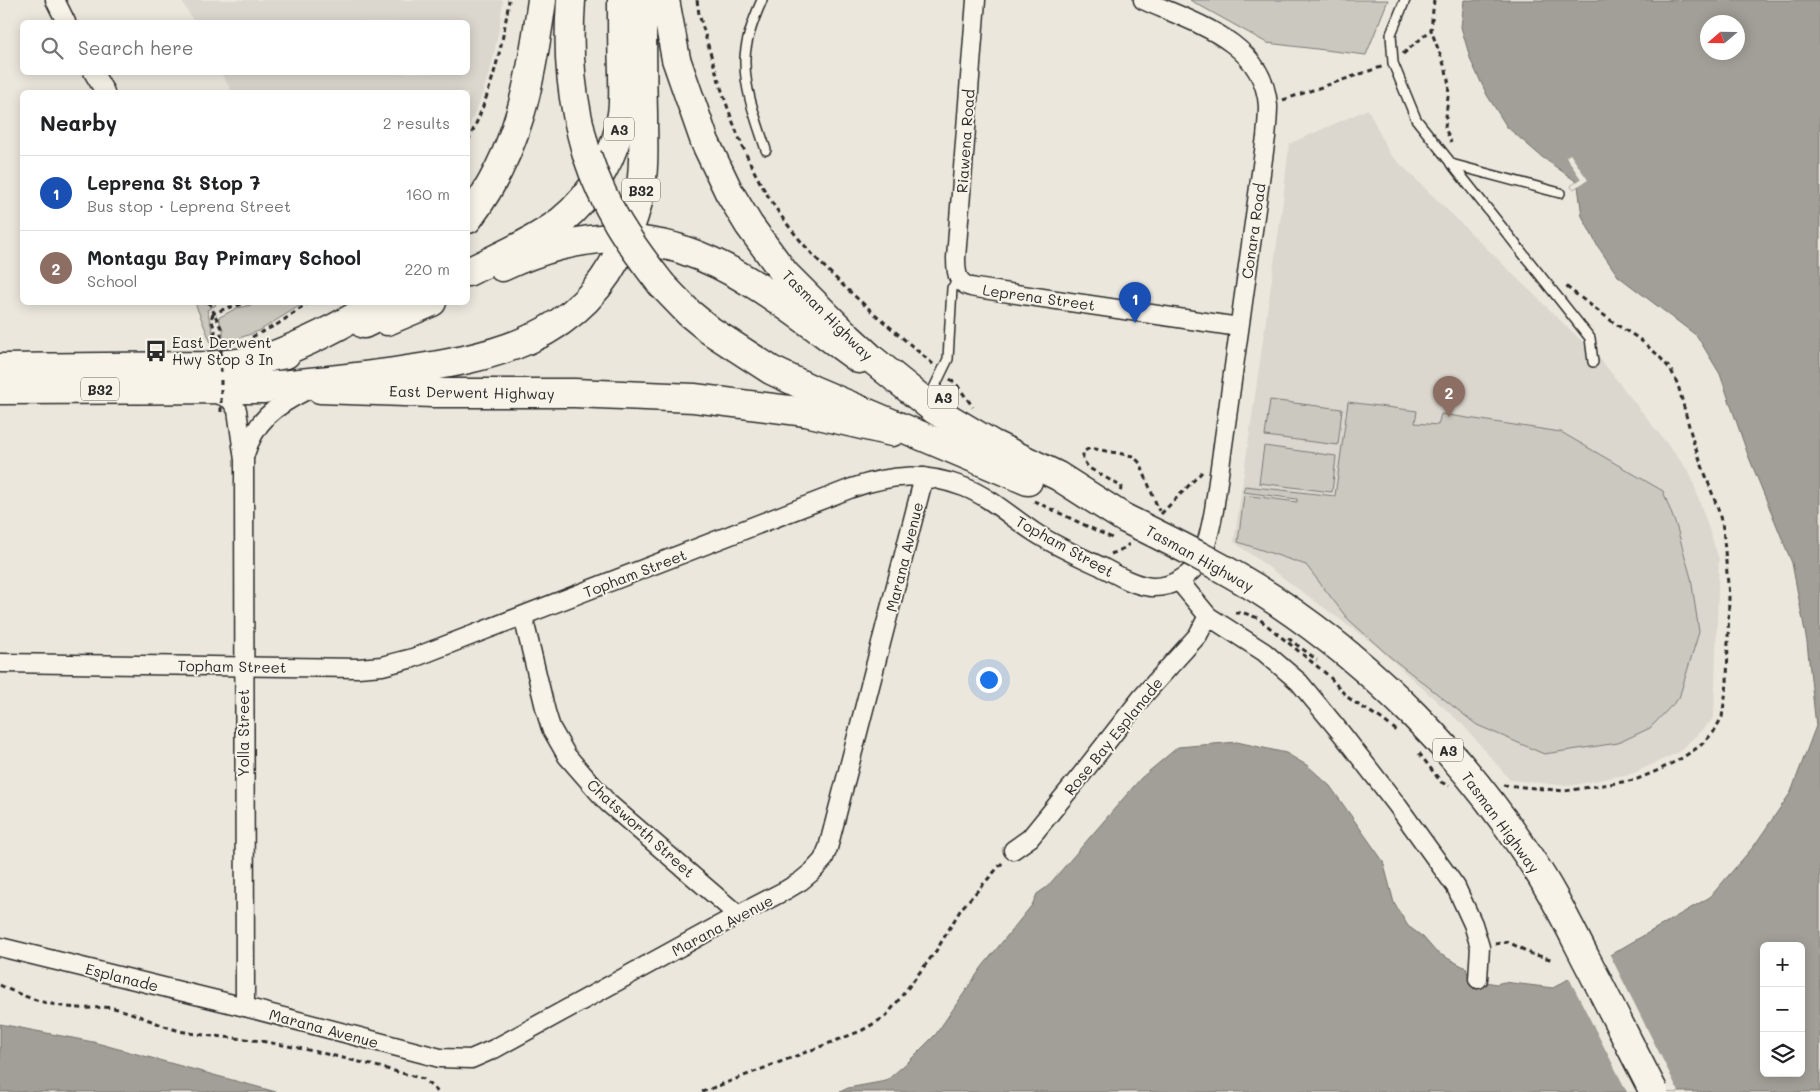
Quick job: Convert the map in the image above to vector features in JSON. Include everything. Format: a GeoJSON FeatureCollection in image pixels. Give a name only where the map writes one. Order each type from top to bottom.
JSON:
{"type":"FeatureCollection","features":[{"type":"Feature","properties":{"kind":"main road"},"geometry":{"type":"LineString","coordinates":[[470,216],[510,146],[518,125],[533,60],[542,0]]}},
{"type":"Feature","properties":{"kind":"main road","name":"Tasman Highway"},"geometry":{"type":"LineString","coordinates":[[571,0],[570,73],[576,118],[601,193],[614,219],[630,244],[662,285],[689,313],[711,331],[771,370],[813,390],[939,444],[1119,516]]}},
{"type":"Feature","properties":{"kind":"main road","name":"A3"},"geometry":{"type":"LineString","coordinates":[[470,271],[560,222],[595,185],[618,136],[622,114],[622,0]]}},
{"type":"Feature","properties":{"kind":"main road","name":"B32"},"geometry":{"type":"LineString","coordinates":[[221,383],[359,377],[465,361],[512,348],[534,338],[551,329],[581,307],[607,275],[618,256],[635,215],[640,192],[643,144],[642,0]]}},
{"type":"Feature","properties":{"kind":"main road","name":"Tasman Highway"},"geometry":{"type":"LineString","coordinates":[[665,0],[676,59],[692,110],[718,170],[749,225],[785,274],[827,318],[873,360],[937,391]]}},
{"type":"Feature","properties":{"kind":"main road","name":"Tasman Highway"},"geometry":{"type":"LineString","coordinates":[[680,0],[691,50],[716,124],[741,180],[784,249],[815,287],[852,324],[891,358],[937,391],[992,444],[1058,476],[1119,516],[1244,582],[1318,631],[1394,694],[1450,752],[1490,801],[1530,858],[1560,909],[1654,1092]]}},
{"type":"Feature","properties":{"kind":"main road","name":"A3"},"geometry":{"type":"LineString","coordinates":[[470,284],[504,266],[546,250],[585,240],[625,239],[683,250],[732,272],[791,310],[876,371],[937,391]]}},
{"type":"Feature","properties":{"kind":"main road"},"geometry":{"type":"LineString","coordinates":[[257,349],[292,349],[329,332],[373,305]]}},
{"type":"Feature","properties":{"kind":"main road"},"geometry":{"type":"LineString","coordinates":[[334,340],[403,305]]}},
{"type":"Feature","properties":{"kind":"main road"},"geometry":{"type":"LineString","coordinates":[[334,340],[424,305]]}},
{"type":"Feature","properties":{"kind":"main road","name":"B32"},"geometry":{"type":"LineString","coordinates":[[0,368],[198,366],[238,363],[257,349],[334,340]]}},
{"type":"Feature","properties":{"kind":"main road","name":"East Derwent Highway"},"geometry":{"type":"LineString","coordinates":[[0,390],[221,383],[307,390],[574,393],[694,398],[806,412],[939,444]]}},
{"type":"Feature","properties":{"kind":"street"},"geometry":{"type":"LineString","coordinates":[[55,0],[65,20]]}},
{"type":"Feature","properties":{"kind":"street","name":"Riawena Road"},"geometry":{"type":"LineString","coordinates":[[960,281],[956,258],[976,0]]}},
{"type":"Feature","properties":{"kind":"street","name":"Conara Road"},"geometry":{"type":"LineString","coordinates":[[1143,0],[1225,37],[1242,51],[1259,72],[1268,106],[1266,137],[1210,528]]}},
{"type":"Feature","properties":{"kind":"street"},"geometry":{"type":"LineString","coordinates":[[95,75],[104,90]]}},
{"type":"Feature","properties":{"kind":"street","name":"Leprena Street"},"geometry":{"type":"LineString","coordinates":[[960,281],[966,286],[976,288],[1239,326]]}},
{"type":"Feature","properties":{"kind":"street","name":"Yolla Street"},"geometry":{"type":"LineString","coordinates":[[221,383],[222,395],[230,399],[239,418],[244,460],[244,1007]]}},
{"type":"Feature","properties":{"kind":"street","name":"Yolla Street"},"geometry":{"type":"LineString","coordinates":[[244,460],[248,445],[261,422],[280,405],[307,390]]}},
{"type":"Feature","properties":{"kind":"street","name":"Topham Street"},"geometry":{"type":"LineString","coordinates":[[0,663],[358,668],[390,665],[414,658],[852,488],[888,478],[924,477],[979,493],[1036,533],[1124,579],[1150,586],[1160,586],[1179,580],[1194,568],[1201,558],[1210,528]]}},
{"type":"Feature","properties":{"kind":"street","name":"Marana Avenue"},"geometry":{"type":"LineString","coordinates":[[244,1007],[440,1058],[470,1059],[494,1049],[738,914],[802,881],[823,860],[828,848],[924,477]]}},
{"type":"Feature","properties":{"kind":"street"},"geometry":{"type":"LineString","coordinates":[[1179,580],[1208,616],[1264,652],[1299,682],[1397,806],[1456,887],[1473,924],[1480,947],[1478,979]]}},
{"type":"Feature","properties":{"kind":"street","name":"Chatsworth Street"},"geometry":{"type":"LineString","coordinates":[[523,616],[551,728],[567,756],[608,803],[738,914]]}},
{"type":"Feature","properties":{"kind":"street","name":"Rose Bay Esplanade"},"geometry":{"type":"LineString","coordinates":[[1013,850],[1030,838],[1142,697],[1198,635],[1208,616]]}},
{"type":"Feature","properties":{"kind":"street","name":"Esplanade"},"geometry":{"type":"LineString","coordinates":[[0,947],[244,1007]]}},
{"type":"Feature","properties":{"kind":"lane"},"geometry":{"type":"LineString","coordinates":[[762,0],[752,22],[744,62],[751,102],[766,150]]}},
{"type":"Feature","properties":{"kind":"lane"},"geometry":{"type":"LineString","coordinates":[[1405,0],[1391,34],[1393,63],[1416,120],[1590,338],[1593,362]]}},
{"type":"Feature","properties":{"kind":"lane"},"geometry":{"type":"LineString","coordinates":[[1451,164],[1560,193]]}},
{"type":"Feature","properties":{"kind":"lane"},"geometry":{"type":"LineString","coordinates":[[937,391],[949,352],[952,288],[960,281]]}},
{"type":"Feature","properties":{"kind":"path"},"geometry":{"type":"LineString","coordinates":[[470,137],[479,119],[494,77],[504,38],[509,0]]}},
{"type":"Feature","properties":{"kind":"path"},"geometry":{"type":"LineString","coordinates":[[696,0],[730,113],[742,145],[773,204],[814,255],[860,301],[937,391],[960,390]]}},
{"type":"Feature","properties":{"kind":"path"},"geometry":{"type":"LineString","coordinates":[[1268,106],[1393,63],[1431,30]]}},
{"type":"Feature","properties":{"kind":"path"},"geometry":{"type":"LineString","coordinates":[[210,305],[221,330],[221,412]]}},
{"type":"Feature","properties":{"kind":"path"},"geometry":{"type":"LineString","coordinates":[[214,341],[215,330],[211,316],[214,313],[239,305]]}},
{"type":"Feature","properties":{"kind":"path"},"geometry":{"type":"LineString","coordinates":[[257,349],[278,324],[306,305]]}},
{"type":"Feature","properties":{"kind":"path"},"geometry":{"type":"LineString","coordinates":[[219,348],[225,346]]}},
{"type":"Feature","properties":{"kind":"path"},"geometry":{"type":"LineString","coordinates":[[1128,546],[1119,516],[1122,487],[1089,468],[1083,460],[1083,452],[1090,448],[1133,456],[1140,463],[1160,515]]}},
{"type":"Feature","properties":{"kind":"path"},"geometry":{"type":"LineString","coordinates":[[1240,606],[1264,620],[1322,664]]}},
{"type":"Feature","properties":{"kind":"path"},"geometry":{"type":"LineString","coordinates":[[1376,710],[1402,735]]}},
{"type":"Feature","properties":{"kind":"path"},"geometry":{"type":"LineString","coordinates":[[1586,788],[1635,780],[1682,758],[1700,746],[1712,733],[1722,717]]}},
{"type":"Feature","properties":{"kind":"path"},"geometry":{"type":"LineString","coordinates":[[1416,748],[1451,788]]}},
{"type":"Feature","properties":{"kind":"path"},"geometry":{"type":"LineString","coordinates":[[702,1092],[861,1031],[884,1017],[936,951],[961,909],[1013,850]]}},
{"type":"Feature","properties":{"kind":"path"},"geometry":{"type":"LineString","coordinates":[[1480,947],[1508,942],[1532,954],[1554,960]]}},
{"type":"Feature","properties":{"kind":"path"},"geometry":{"type":"LineString","coordinates":[[0,985],[18,995],[46,1003],[79,1008],[111,1008],[126,1011],[156,1024],[184,1032],[258,1040],[301,1048],[423,1079],[438,1092]]}},
{"type":"Feature","properties":{"kind":"shaded area"},"geometry":{"type":"Polygon","coordinates":[[[181,0],[503,0],[492,64],[480,101],[470,124],[470,90],[231,90],[222,75],[470,75],[470,20],[193,20],[181,0]]]}},
{"type":"Feature","properties":{"kind":"shaded area"},"geometry":{"type":"Polygon","coordinates":[[[1190,0],[1388,0],[1366,55],[1267,43],[1190,0]]]}},
{"type":"Feature","properties":{"kind":"shaded area"},"geometry":{"type":"Polygon","coordinates":[[[1464,0],[1820,0],[1820,1092],[840,1092],[848,1088],[886,1081],[936,1034],[982,967],[1032,905],[1037,894],[1047,887],[1141,778],[1178,747],[1237,742],[1286,753],[1308,766],[1330,786],[1383,861],[1394,903],[1408,926],[1423,937],[1436,952],[1466,968],[1469,978],[1496,984],[1504,982],[1553,988],[1710,897],[1754,846],[1791,792],[1816,726],[1807,642],[1792,563],[1748,455],[1720,374],[1697,336],[1618,276],[1597,245],[1582,216],[1578,186],[1573,189],[1571,186],[1577,182],[1542,157],[1507,127],[1487,95],[1471,61],[1461,27],[1464,0]]]}},
{"type":"Feature","properties":{"kind":"shaded area"},"geometry":{"type":"Polygon","coordinates":[[[1368,109],[1389,153],[1601,360],[1690,473],[1719,559],[1714,718],[1679,752],[1634,773],[1569,786],[1510,780],[1464,726],[1375,645],[1234,542],[1283,201],[1289,144],[1368,109]]]}},
{"type":"Feature","properties":{"kind":"shaded area"},"geometry":{"type":"Polygon","coordinates":[[[196,305],[216,305],[207,310],[213,332],[211,343],[196,305]]]}},
{"type":"Feature","properties":{"kind":"shaded area"},"geometry":{"type":"Polygon","coordinates":[[[252,305],[301,305],[259,331],[223,344],[223,329],[218,318],[237,308],[252,305]]]}},
{"type":"Feature","properties":{"kind":"shaded area"},"geometry":{"type":"Polygon","coordinates":[[[1270,400],[1342,409],[1338,445],[1265,436],[1270,400]]]}},
{"type":"Feature","properties":{"kind":"shaded area"},"geometry":{"type":"Polygon","coordinates":[[[1348,402],[1417,411],[1415,423],[1438,425],[1441,414],[1561,432],[1663,491],[1677,528],[1691,578],[1699,632],[1679,698],[1650,728],[1618,743],[1544,754],[1477,725],[1389,656],[1347,618],[1306,565],[1238,542],[1244,495],[1297,502],[1297,499],[1243,492],[1245,486],[1335,496],[1348,402]]]}},
{"type":"Feature","properties":{"kind":"shaded area"},"geometry":{"type":"Polygon","coordinates":[[[1264,446],[1336,456],[1332,492],[1259,483],[1264,446]]]}},
{"type":"Feature","properties":{"kind":"shaded area"},"geometry":{"type":"Polygon","coordinates":[[[0,1024],[93,1042],[276,1092],[0,1092],[0,1024]]]}},
{"type":"Feature","properties":{"kind":"pier"},"geometry":{"type":"Polygon","coordinates":[[[1570,154],[1588,180],[1573,189],[1571,186],[1581,179],[1566,157],[1570,154]]]}},
{"type":"Feature","properties":{"kind":"pier"},"geometry":{"type":"Polygon","coordinates":[[[1609,953],[1679,1092],[1627,1092],[1568,976],[1609,953]]]}},
{"type":"Feature","properties":{"kind":"place","name":"Leprena St Stop 7"},"geometry":{"type":"Point","coordinates":[1135,323]}},
{"type":"Feature","properties":{"kind":"place","name":"East Derwent Hwy Stop 3 In"},"geometry":{"type":"Point","coordinates":[156,351]}},
{"type":"Feature","properties":{"kind":"place","name":"Montagu Bay Primary School"},"geometry":{"type":"Point","coordinates":[1449,417]}}]}
